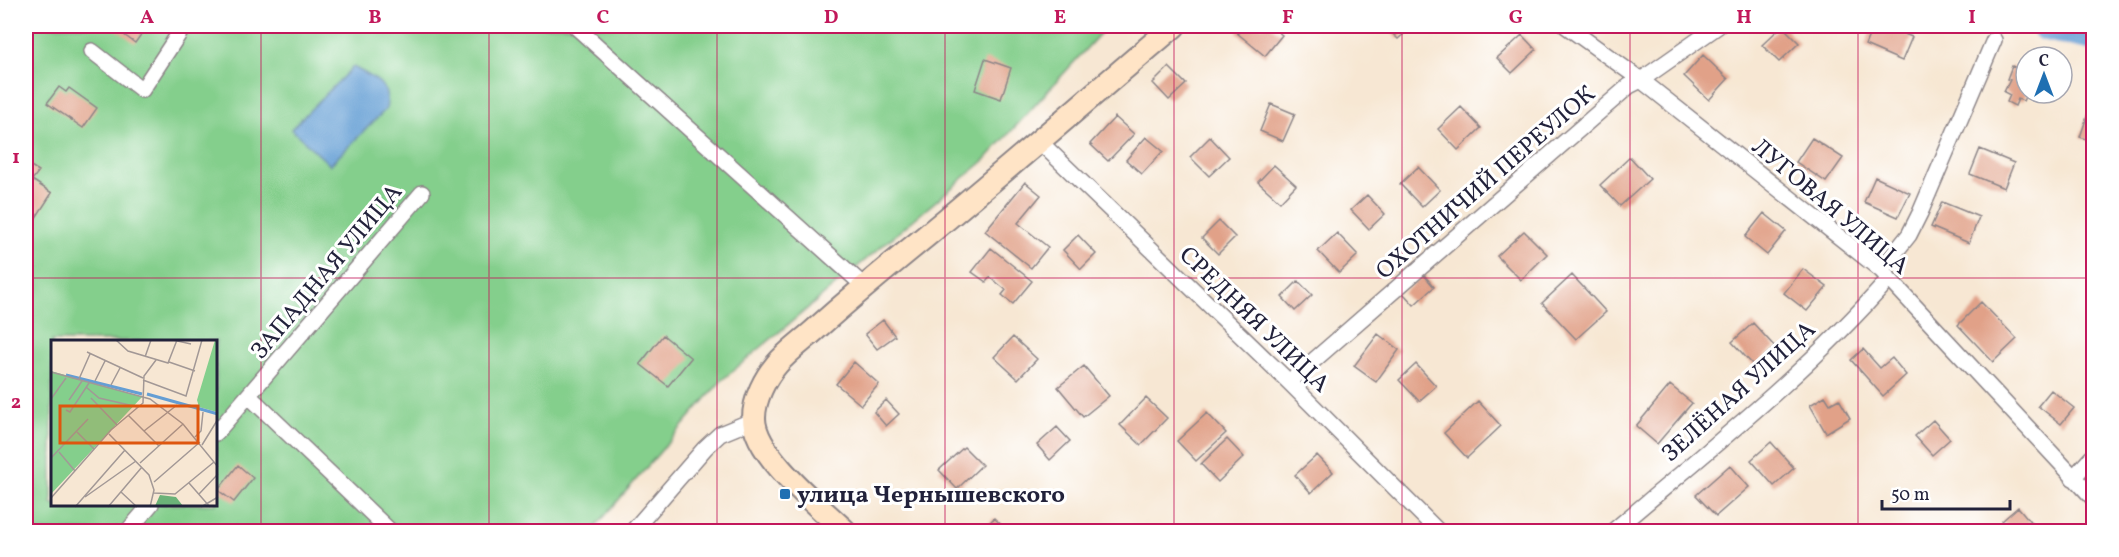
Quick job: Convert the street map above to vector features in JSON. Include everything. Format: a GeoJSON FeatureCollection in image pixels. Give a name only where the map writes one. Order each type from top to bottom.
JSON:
{"type":"FeatureCollection","features":[{"type":"Feature","properties":{"kind":"street"},"geometry":{"type":"LineString","coordinates":[[92,51],[142,90],[184,26]]}},
{"type":"Feature","properties":{"kind":"street"},"geometry":{"type":"LineString","coordinates":[[575,26],[864,286]]}},
{"type":"Feature","properties":{"kind":"street"},"geometry":{"type":"LineString","coordinates":[[846,531],[770,457],[758,437],[754,420],[755,405],[763,384],[777,364],[864,286],[1174,26]]}},
{"type":"Feature","properties":{"kind":"street","name":"ЛУГОВАЯ УЛИЦА"},"geometry":{"type":"LineString","coordinates":[[1566,26],[1641,80],[1885,275],[2094,499]]}},
{"type":"Feature","properties":{"kind":"street","name":"ОХОТНИЧИЙ ПЕРЕУЛОК"},"geometry":{"type":"LineString","coordinates":[[1289,382],[1629,86],[1718,26]]}},
{"type":"Feature","properties":{"kind":"street","name":"ЗЕЛЁНАЯ УЛИЦА"},"geometry":{"type":"LineString","coordinates":[[1612,531],[1776,393],[1871,300],[1920,213],[1994,40]]}},
{"type":"Feature","properties":{"kind":"street","name":"СРЕДНЯЯ УЛИЦА"},"geometry":{"type":"LineString","coordinates":[[1039,141],[1289,382],[1439,531]]}},
{"type":"Feature","properties":{"kind":"street","name":"ЗАПАДНАЯ УЛИЦА"},"geometry":{"type":"LineString","coordinates":[[218,431],[422,193]]}},
{"type":"Feature","properties":{"kind":"street"},"geometry":{"type":"LineString","coordinates":[[249,396],[391,531]]}},
{"type":"Feature","properties":{"kind":"street"},"geometry":{"type":"LineString","coordinates":[[632,531],[720,434],[754,420]]}},
{"type":"Feature","properties":{"kind":"street"},"geometry":{"type":"LineString","coordinates":[[2073,478],[2094,455]]}},
{"type":"Feature","properties":{"kind":"street"},"geometry":{"type":"LineString","coordinates":[[127,531],[149,506]]}},
{"type":"Feature","properties":{"kind":"green space"},"geometry":{"type":"Polygon","coordinates":[[[26,26],[1107,26],[985,160],[722,380],[591,532],[26,531],[26,26]]]}},
{"type":"Feature","properties":{"kind":"water"},"geometry":{"type":"Polygon","coordinates":[[[353,67],[379,82],[383,87],[387,100],[386,109],[330,165],[291,129],[353,67]]]}},
{"type":"Feature","properties":{"kind":"building"},"geometry":{"type":"Polygon","coordinates":[[[118,26],[140,26],[145,29],[135,43],[116,29],[118,26]]]}},
{"type":"Feature","properties":{"kind":"building"},"geometry":{"type":"Polygon","coordinates":[[[1243,26],[1271,26],[1282,35],[1265,56],[1237,33],[1243,26]]]}},
{"type":"Feature","properties":{"kind":"building"},"geometry":{"type":"Polygon","coordinates":[[[1385,26],[1413,26],[1398,39],[1385,26]]]}},
{"type":"Feature","properties":{"kind":"building"},"geometry":{"type":"Polygon","coordinates":[[[1782,26],[1799,43],[1779,62],[1762,45],[1782,26]]]}},
{"type":"Feature","properties":{"kind":"building"},"geometry":{"type":"Polygon","coordinates":[[[1873,26],[1884,26],[1912,37],[1902,61],[1865,45],[1873,26]]]}},
{"type":"Feature","properties":{"kind":"building"},"geometry":{"type":"Polygon","coordinates":[[[1522,35],[1536,50],[1512,73],[1497,58],[1522,35]]]}},
{"type":"Feature","properties":{"kind":"building"},"geometry":{"type":"Polygon","coordinates":[[[1703,55],[1728,79],[1709,100],[1684,76],[1703,55]]]}},
{"type":"Feature","properties":{"kind":"building"},"geometry":{"type":"Polygon","coordinates":[[[985,59],[1011,68],[1001,99],[975,90],[985,59]]]}},
{"type":"Feature","properties":{"kind":"building"},"geometry":{"type":"Polygon","coordinates":[[[2012,66],[2014,67],[2015,106],[2007,102],[2010,95],[2004,92],[2010,80],[2007,79],[2012,66]]]}},
{"type":"Feature","properties":{"kind":"building"},"geometry":{"type":"Polygon","coordinates":[[[1169,67],[1186,84],[1169,100],[1153,83],[1169,67]]]}},
{"type":"Feature","properties":{"kind":"building"},"geometry":{"type":"Polygon","coordinates":[[[59,87],[66,92],[69,88],[97,108],[83,128],[47,103],[59,87]]]}},
{"type":"Feature","properties":{"kind":"building"},"geometry":{"type":"Polygon","coordinates":[[[1271,104],[1295,114],[1283,141],[1260,131],[1271,104]]]}},
{"type":"Feature","properties":{"kind":"building"},"geometry":{"type":"Polygon","coordinates":[[[1461,107],[1481,128],[1458,150],[1438,129],[1461,107]]]}},
{"type":"Feature","properties":{"kind":"building"},"geometry":{"type":"Polygon","coordinates":[[[2090,108],[2094,109],[2094,142],[2080,137],[2090,108]]]}},
{"type":"Feature","properties":{"kind":"building"},"geometry":{"type":"Polygon","coordinates":[[[1115,117],[1134,134],[1108,161],[1090,144],[1115,117]]]}},
{"type":"Feature","properties":{"kind":"building"},"geometry":{"type":"Polygon","coordinates":[[[1146,137],[1163,151],[1142,174],[1126,160],[1146,137]]]}},
{"type":"Feature","properties":{"kind":"building"},"geometry":{"type":"Polygon","coordinates":[[[1210,137],[1229,157],[1209,176],[1190,157],[1210,137]]]}},
{"type":"Feature","properties":{"kind":"building"},"geometry":{"type":"Polygon","coordinates":[[[1812,138],[1843,158],[1826,182],[1796,162],[1812,138]]]}},
{"type":"Feature","properties":{"kind":"building"},"geometry":{"type":"Polygon","coordinates":[[[1980,149],[2014,163],[2004,188],[1970,174],[1980,149]]]}},
{"type":"Feature","properties":{"kind":"building"},"geometry":{"type":"Polygon","coordinates":[[[1630,157],[1650,179],[1620,206],[1600,185],[1630,157]]]}},
{"type":"Feature","properties":{"kind":"building"},"geometry":{"type":"Polygon","coordinates":[[[26,163],[39,171],[32,180],[52,193],[30,227],[26,224],[26,163]]]}},
{"type":"Feature","properties":{"kind":"building"},"geometry":{"type":"Polygon","coordinates":[[[1274,165],[1296,185],[1280,202],[1258,182],[1274,165]]]}},
{"type":"Feature","properties":{"kind":"building"},"geometry":{"type":"Polygon","coordinates":[[[1418,167],[1440,190],[1422,207],[1400,184],[1418,167]]]}},
{"type":"Feature","properties":{"kind":"building"},"geometry":{"type":"Polygon","coordinates":[[[1875,177],[1910,193],[1898,217],[1864,202],[1875,177]]]}},
{"type":"Feature","properties":{"kind":"building"},"geometry":{"type":"Polygon","coordinates":[[[1025,182],[1041,195],[1018,223],[1048,247],[1031,268],[985,231],[1025,182]]]}},
{"type":"Feature","properties":{"kind":"building"},"geometry":{"type":"Polygon","coordinates":[[[1367,195],[1385,214],[1369,229],[1351,210],[1367,195]]]}},
{"type":"Feature","properties":{"kind":"building"},"geometry":{"type":"Polygon","coordinates":[[[1942,202],[1979,217],[1969,243],[1931,227],[1942,202]]]}},
{"type":"Feature","properties":{"kind":"building"},"geometry":{"type":"Polygon","coordinates":[[[1764,213],[1786,231],[1767,255],[1745,237],[1764,213]]]}},
{"type":"Feature","properties":{"kind":"building"},"geometry":{"type":"Polygon","coordinates":[[[1219,221],[1235,237],[1218,254],[1202,238],[1219,221]]]}},
{"type":"Feature","properties":{"kind":"building"},"geometry":{"type":"Polygon","coordinates":[[[1524,231],[1547,254],[1521,280],[1497,256],[1524,231]]]}},
{"type":"Feature","properties":{"kind":"building"},"geometry":{"type":"Polygon","coordinates":[[[1337,233],[1358,255],[1339,273],[1318,251],[1337,233]]]}},
{"type":"Feature","properties":{"kind":"building"},"geometry":{"type":"Polygon","coordinates":[[[1078,235],[1096,254],[1081,269],[1063,250],[1078,235]]]}},
{"type":"Feature","properties":{"kind":"building"},"geometry":{"type":"Polygon","coordinates":[[[991,248],[1032,281],[1013,304],[1002,295],[1006,290],[990,277],[986,282],[972,272],[991,248]]]}},
{"type":"Feature","properties":{"kind":"building"},"geometry":{"type":"Polygon","coordinates":[[[1803,269],[1827,287],[1807,311],[1784,293],[1803,269]]]}},
{"type":"Feature","properties":{"kind":"building"},"geometry":{"type":"Polygon","coordinates":[[[1424,275],[1434,287],[1414,305],[1403,293],[1424,275]]]}},
{"type":"Feature","properties":{"kind":"building"},"geometry":{"type":"Polygon","coordinates":[[[1572,275],[1606,312],[1576,339],[1542,303],[1572,275]]]}},
{"type":"Feature","properties":{"kind":"building"},"geometry":{"type":"Polygon","coordinates":[[[1298,281],[1312,295],[1295,311],[1282,297],[1298,281]]]}},
{"type":"Feature","properties":{"kind":"building"},"geometry":{"type":"Polygon","coordinates":[[[1981,302],[2017,339],[1993,362],[1958,325],[1981,302]]]}},
{"type":"Feature","properties":{"kind":"building"},"geometry":{"type":"Polygon","coordinates":[[[883,320],[895,336],[877,349],[865,334],[883,320]]]}},
{"type":"Feature","properties":{"kind":"building"},"geometry":{"type":"Polygon","coordinates":[[[1753,323],[1775,347],[1754,366],[1732,342],[1753,323]]]}},
{"type":"Feature","properties":{"kind":"building"},"geometry":{"type":"Polygon","coordinates":[[[1378,334],[1399,350],[1376,382],[1354,366],[1378,334]]]}},
{"type":"Feature","properties":{"kind":"building"},"geometry":{"type":"Polygon","coordinates":[[[663,335],[691,358],[668,386],[640,364],[663,335]]]}},
{"type":"Feature","properties":{"kind":"building"},"geometry":{"type":"Polygon","coordinates":[[[1013,337],[1037,359],[1018,379],[994,357],[1013,337]]]}},
{"type":"Feature","properties":{"kind":"building"},"geometry":{"type":"Polygon","coordinates":[[[1863,349],[1880,368],[1892,358],[1906,375],[1883,396],[1851,360],[1863,349]]]}},
{"type":"Feature","properties":{"kind":"building"},"geometry":{"type":"Polygon","coordinates":[[[854,362],[879,384],[861,405],[836,384],[854,362]]]}},
{"type":"Feature","properties":{"kind":"building"},"geometry":{"type":"Polygon","coordinates":[[[1416,364],[1436,386],[1419,401],[1399,380],[1416,364]]]}},
{"type":"Feature","properties":{"kind":"building"},"geometry":{"type":"Polygon","coordinates":[[[1084,366],[1109,396],[1083,417],[1058,387],[1084,366]]]}},
{"type":"Feature","properties":{"kind":"building"},"geometry":{"type":"Polygon","coordinates":[[[1670,385],[1692,403],[1657,444],[1636,426],[1670,385]]]}},
{"type":"Feature","properties":{"kind":"building"},"geometry":{"type":"Polygon","coordinates":[[[2051,390],[2074,408],[2061,424],[2038,406],[2051,390]]]}},
{"type":"Feature","properties":{"kind":"building"},"geometry":{"type":"Polygon","coordinates":[[[1825,396],[1830,404],[1839,399],[1850,418],[1826,433],[1810,405],[1825,396]]]}},
{"type":"Feature","properties":{"kind":"building"},"geometry":{"type":"Polygon","coordinates":[[[1146,398],[1167,418],[1141,445],[1120,425],[1146,398]]]}},
{"type":"Feature","properties":{"kind":"building"},"geometry":{"type":"Polygon","coordinates":[[[886,400],[899,414],[886,426],[874,412],[886,400]]]}},
{"type":"Feature","properties":{"kind":"building"},"geometry":{"type":"Polygon","coordinates":[[[1478,401],[1501,426],[1467,458],[1444,433],[1478,401]]]}},
{"type":"Feature","properties":{"kind":"building"},"geometry":{"type":"Polygon","coordinates":[[[1207,413],[1226,433],[1196,461],[1177,441],[1207,413]]]}},
{"type":"Feature","properties":{"kind":"building"},"geometry":{"type":"Polygon","coordinates":[[[1933,420],[1950,439],[1932,455],[1915,436],[1933,420]]]}},
{"type":"Feature","properties":{"kind":"building"},"geometry":{"type":"Polygon","coordinates":[[[1057,427],[1070,441],[1050,460],[1037,445],[1057,427]]]}},
{"type":"Feature","properties":{"kind":"building"},"geometry":{"type":"Polygon","coordinates":[[[1227,439],[1244,457],[1218,482],[1201,464],[1227,439]]]}},
{"type":"Feature","properties":{"kind":"building"},"geometry":{"type":"Polygon","coordinates":[[[1771,442],[1794,468],[1774,486],[1751,460],[1771,442]]]}},
{"type":"Feature","properties":{"kind":"building"},"geometry":{"type":"Polygon","coordinates":[[[964,447],[982,465],[957,489],[939,470],[964,447]]]}},
{"type":"Feature","properties":{"kind":"building"},"geometry":{"type":"Polygon","coordinates":[[[1317,455],[1333,472],[1311,493],[1295,475],[1317,455]]]}},
{"type":"Feature","properties":{"kind":"building"},"geometry":{"type":"Polygon","coordinates":[[[238,465],[253,478],[234,502],[218,490],[238,465]]]}},
{"type":"Feature","properties":{"kind":"building"},"geometry":{"type":"Polygon","coordinates":[[[1730,465],[1749,487],[1716,516],[1696,495],[1730,465]]]}},
{"type":"Feature","properties":{"kind":"building"},"geometry":{"type":"Polygon","coordinates":[[[2018,507],[2039,532],[2005,532],[2008,528],[2002,521],[2018,507]]]}},
{"type":"Feature","properties":{"kind":"building"},"geometry":{"type":"Polygon","coordinates":[[[994,518],[1009,532],[981,532],[994,518]]]}},
{"type":"Feature","properties":{"kind":"waterway"},"geometry":{"type":"LineString","coordinates":[[2046,26],[2094,36]]}},
{"type":"Feature","properties":{"kind":"place","name":"улица Чернышевского"},"geometry":{"type":"Point","coordinates":[785,494]}}]}
